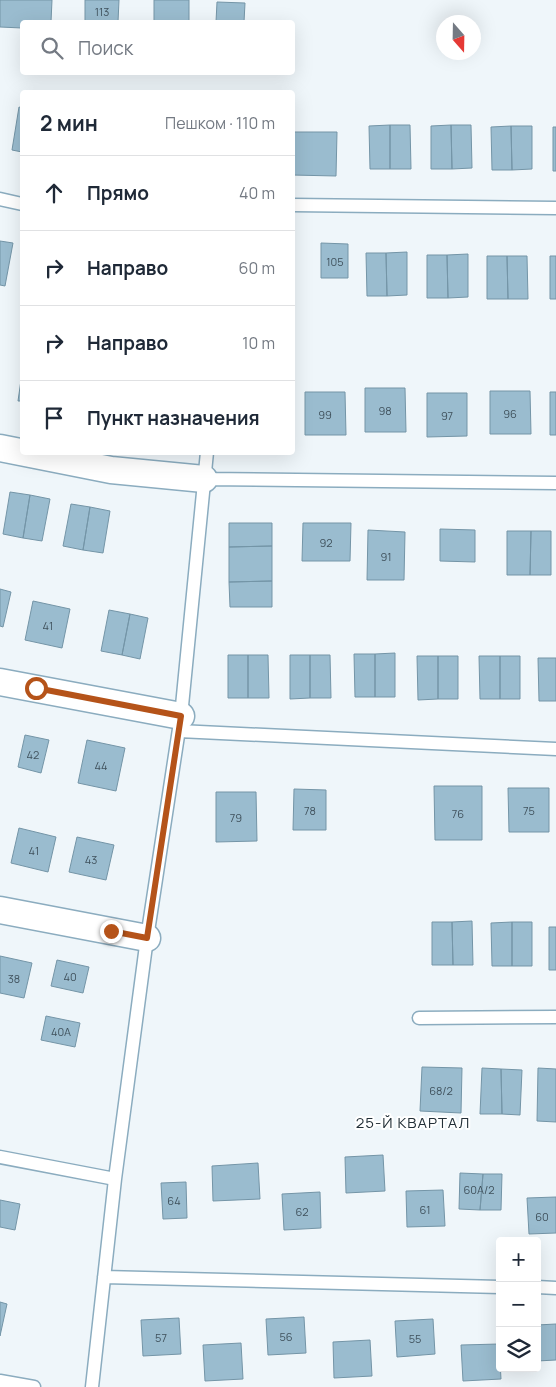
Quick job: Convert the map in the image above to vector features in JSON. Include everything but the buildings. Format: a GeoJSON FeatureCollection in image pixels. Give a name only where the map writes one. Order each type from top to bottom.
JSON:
{"type":"FeatureCollection","features":[{"type":"Feature","properties":{"kind":"street"},"geometry":{"type":"LineString","coordinates":[[0,448],[20,452]]}},
{"type":"Feature","properties":{"kind":"street"},"geometry":{"type":"LineString","coordinates":[[35,455],[111,470],[204,479]]}},
{"type":"Feature","properties":{"kind":"street"},"geometry":{"type":"LineString","coordinates":[[0,682],[180,723]]}},
{"type":"Feature","properties":{"kind":"street"},"geometry":{"type":"LineString","coordinates":[[0,910],[147,938]]}},
{"type":"Feature","properties":{"kind":"lane"},"geometry":{"type":"LineString","coordinates":[[0,199],[20,204]]}},
{"type":"Feature","properties":{"kind":"lane"},"geometry":{"type":"LineString","coordinates":[[295,205],[556,208]]}},
{"type":"Feature","properties":{"kind":"lane"},"geometry":{"type":"LineString","coordinates":[[92,1387],[115,1179],[147,938],[180,723],[207,455]]}},
{"type":"Feature","properties":{"kind":"lane"},"geometry":{"type":"LineString","coordinates":[[204,479],[556,484]]}},
{"type":"Feature","properties":{"kind":"lane"},"geometry":{"type":"LineString","coordinates":[[180,723],[556,749]]}},
{"type":"Feature","properties":{"kind":"lane"},"geometry":{"type":"LineString","coordinates":[[419,1018],[556,1017]]}},
{"type":"Feature","properties":{"kind":"lane"},"geometry":{"type":"LineString","coordinates":[[0,1157],[115,1179]]}},
{"type":"Feature","properties":{"kind":"lane"},"geometry":{"type":"LineString","coordinates":[[104,1277],[496,1286]]}},
{"type":"Feature","properties":{"kind":"lane"},"geometry":{"type":"LineString","coordinates":[[541,1288],[556,1288]]}},
{"type":"Feature","properties":{"kind":"lane"},"geometry":{"type":"LineString","coordinates":[[0,1381],[34,1387]]}},
{"type":"Feature","properties":{"kind":"district","name":"25-Й КВАРТАЛ"},"geometry":{"type":"Point","coordinates":[413,1122]}},
{"type":"Feature","properties":{"kind":"route"},"geometry":{"type":"LineString","coordinates":[[36,688],[181,716],[147,938],[111,931]]}}]}
